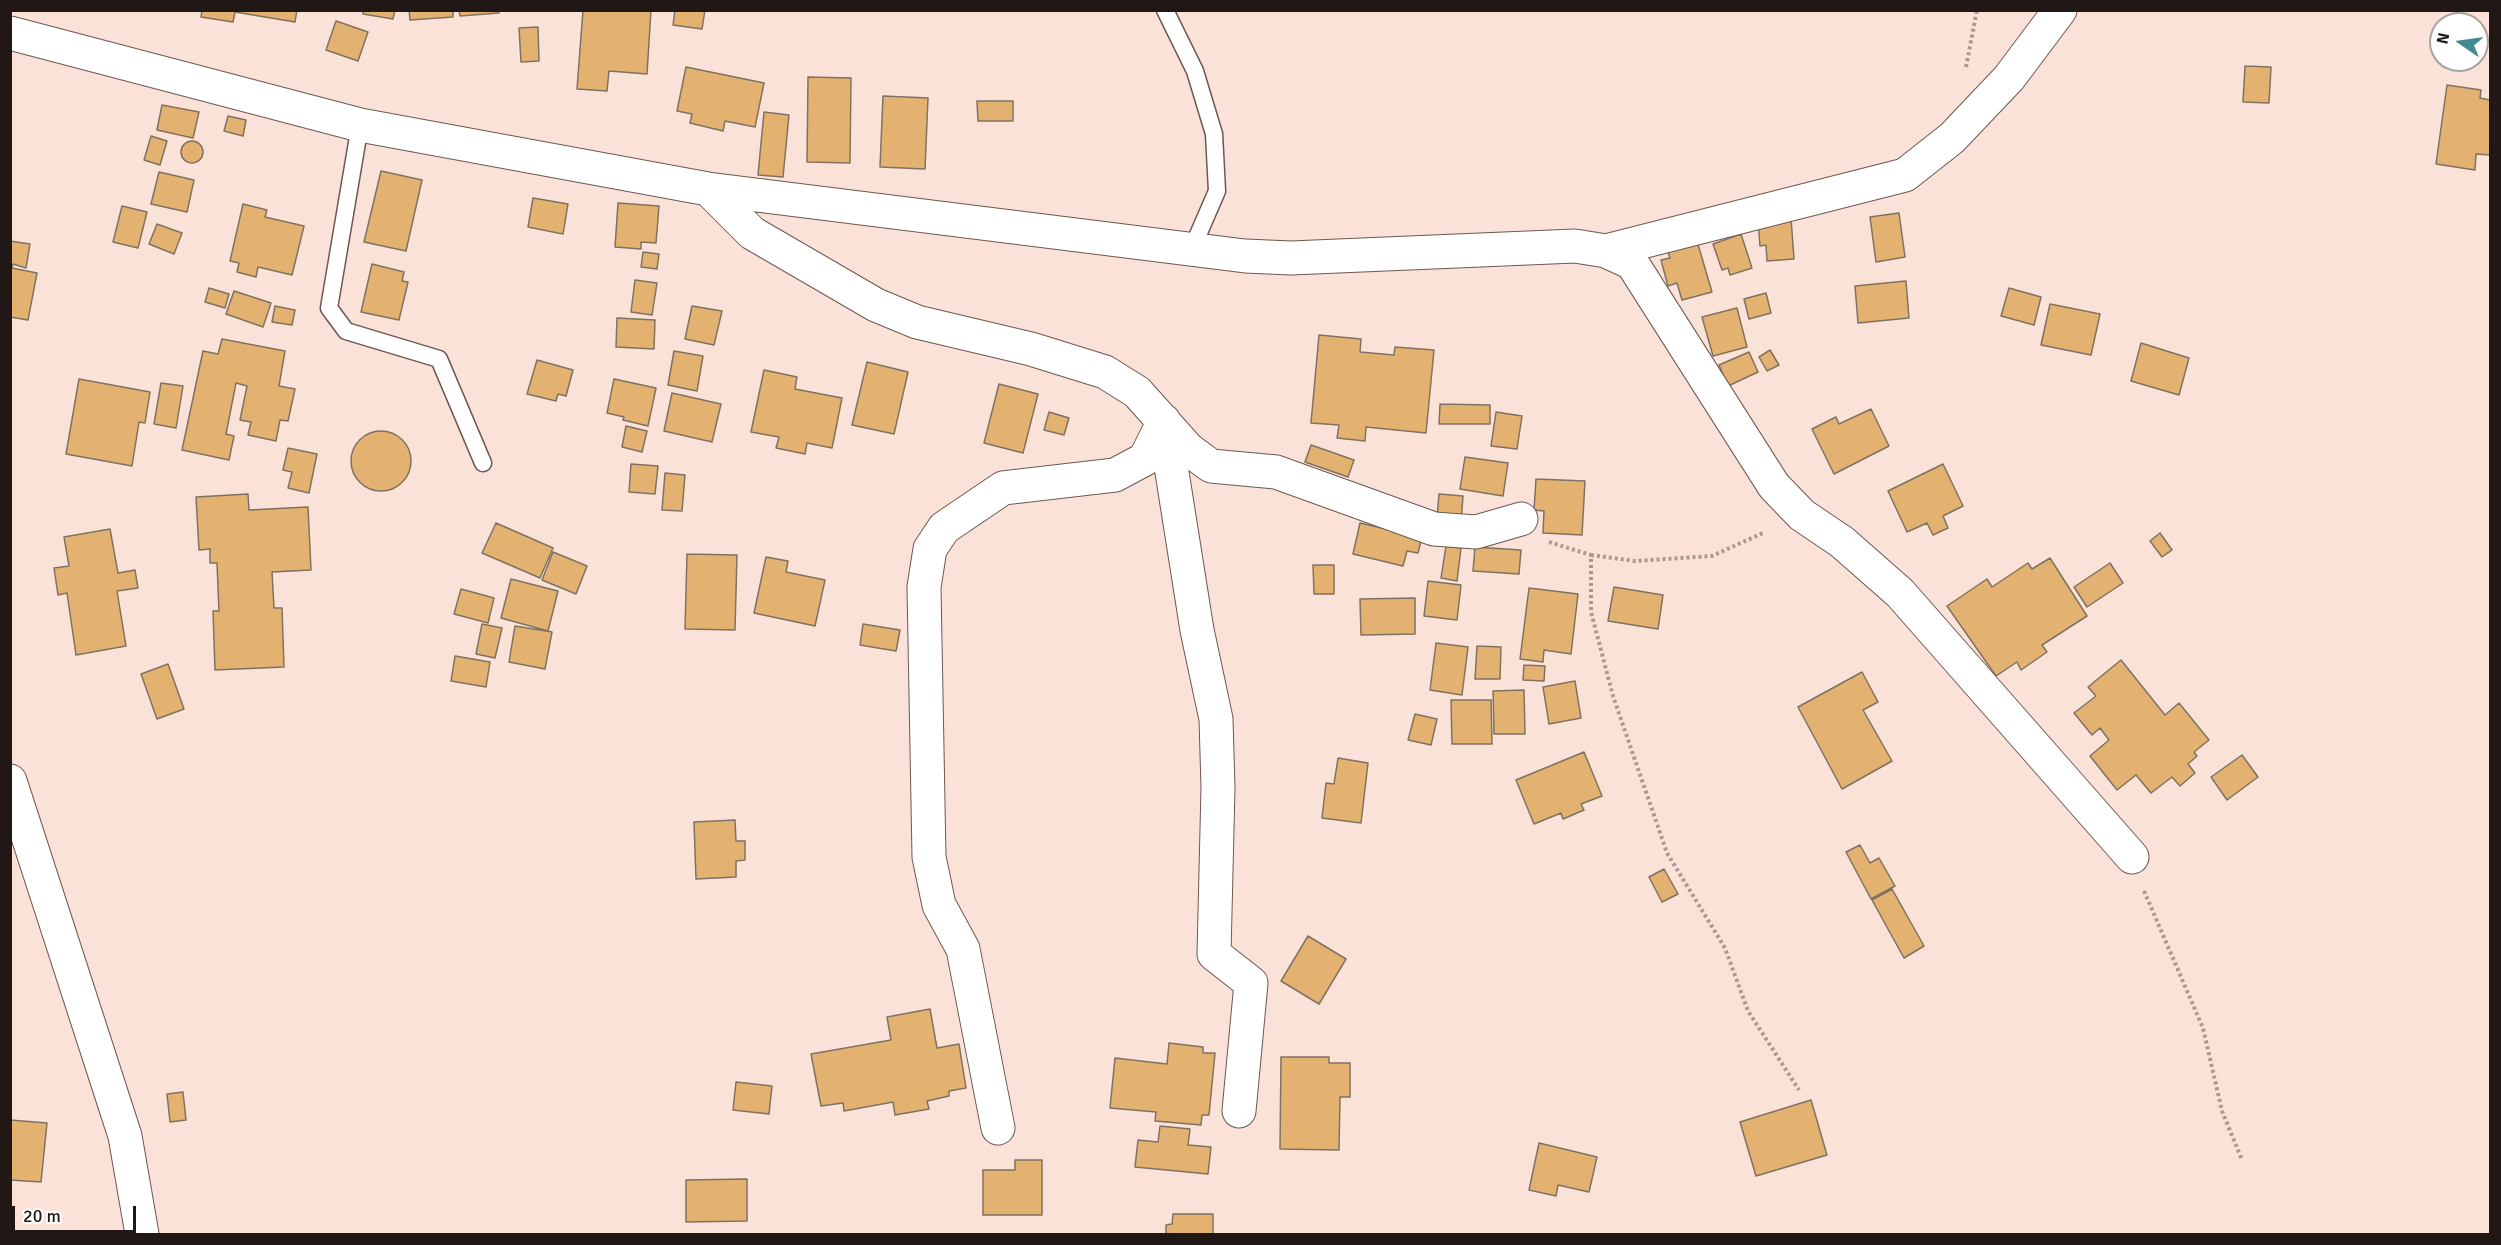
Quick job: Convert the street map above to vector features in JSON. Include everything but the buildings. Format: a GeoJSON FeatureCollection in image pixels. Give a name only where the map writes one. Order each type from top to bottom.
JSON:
{"type":"FeatureCollection","features":[{"type":"Feature","properties":{"kind":"street"},"geometry":{"type":"LineString","coordinates":[[1606,251],[1905,175],[1952,138],[2009,78],[2060,10]]}},
{"type":"Feature","properties":{"kind":"street"},"geometry":{"type":"LineString","coordinates":[[10,33],[360,125],[708,189],[1191,251],[1291,258],[1575,246],[1606,251],[1632,263],[1774,486],[1802,515],[1842,543],[1900,593],[2132,857]]}},
{"type":"Feature","properties":{"kind":"street"},"geometry":{"type":"LineString","coordinates":[[708,189],[752,233],[876,305],[917,322],[1031,349],[1105,372],[1137,392],[1188,449],[1211,466],[1276,472],[1434,529],[1476,532],[1521,519]]}},
{"type":"Feature","properties":{"kind":"street"},"geometry":{"type":"LineString","coordinates":[[1164,421],[1197,630],[1216,719],[1218,788],[1214,954],[1251,983],[1239,1111]]}},
{"type":"Feature","properties":{"kind":"street"},"geometry":{"type":"LineString","coordinates":[[998,1128],[963,948],[939,905],[929,857],[924,587],[930,549],[944,528],[1003,488],[1115,475],[1145,459],[1164,421]]}},
{"type":"Feature","properties":{"kind":"street"},"geometry":{"type":"LineString","coordinates":[[10,781],[125,1136],[142,1234]]}},
{"type":"Feature","properties":{"kind":"lane"},"geometry":{"type":"LineString","coordinates":[[1165,10],[1195,70],[1215,134],[1217,191],[1191,251]]}},
{"type":"Feature","properties":{"kind":"lane"},"geometry":{"type":"LineString","coordinates":[[360,125],[329,308],[346,331],[439,359],[483,463]]}},
{"type":"Feature","properties":{"kind":"path"},"geometry":{"type":"LineString","coordinates":[[1521,519],[1542,540],[1591,555],[1635,561],[1712,556],[1802,515]]}},
{"type":"Feature","properties":{"kind":"path"},"geometry":{"type":"LineString","coordinates":[[1591,555],[1591,612],[1613,696],[1667,853],[1725,948],[1748,1011],[1799,1090]]}},
{"type":"Feature","properties":{"kind":"path"},"geometry":{"type":"LineString","coordinates":[[2132,857],[2154,917],[2203,1028],[2222,1112],[2242,1160]]}}]}
